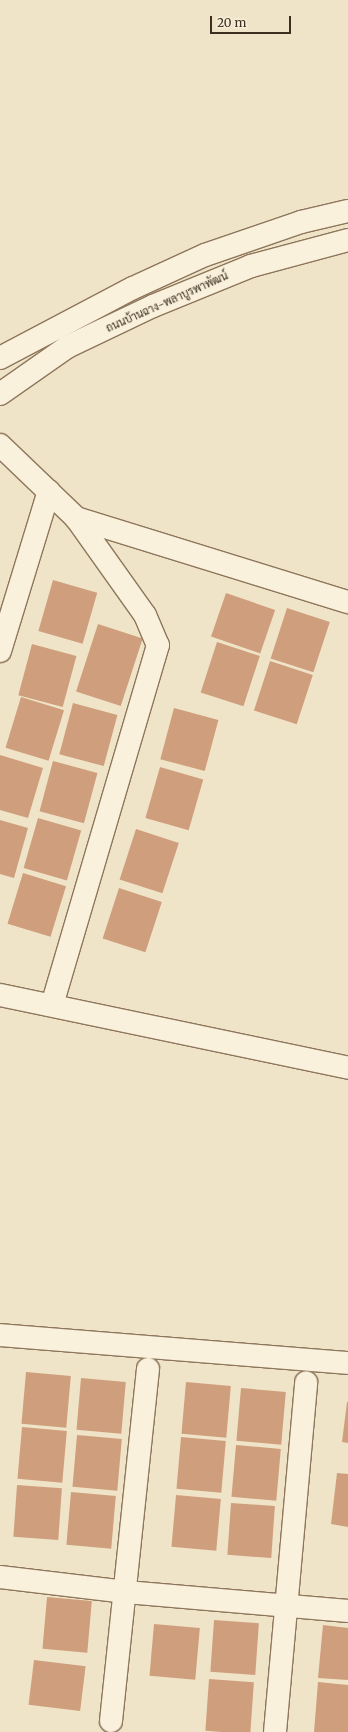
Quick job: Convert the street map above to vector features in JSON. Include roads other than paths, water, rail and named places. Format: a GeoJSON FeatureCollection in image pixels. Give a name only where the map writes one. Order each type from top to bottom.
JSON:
{"type":"FeatureCollection","features":[{"type":"Feature","properties":{"kind":"street"},"geometry":{"type":"LineString","coordinates":[[0,358],[133,288],[205,255],[301,222],[348,211]]}},
{"type":"Feature","properties":{"kind":"street","name":"ถนนบ้านฉาง-พลาบูรพาพัฒน์"},"geometry":{"type":"LineString","coordinates":[[0,394],[67,347],[153,306],[250,266],[348,240]]}},
{"type":"Feature","properties":{"kind":"street"},"geometry":{"type":"LineString","coordinates":[[0,445],[50,491],[76,518],[145,615],[158,645],[52,1005]]}},
{"type":"Feature","properties":{"kind":"street"},"geometry":{"type":"LineString","coordinates":[[0,651],[50,491]]}},
{"type":"Feature","properties":{"kind":"street"},"geometry":{"type":"LineString","coordinates":[[76,518],[348,602]]}},
{"type":"Feature","properties":{"kind":"street"},"geometry":{"type":"LineString","coordinates":[[0,995],[348,1068]]}},
{"type":"Feature","properties":{"kind":"street"},"geometry":{"type":"LineString","coordinates":[[0,1335],[348,1362]]}},
{"type":"Feature","properties":{"kind":"street"},"geometry":{"type":"LineString","coordinates":[[111,1721],[126,1592],[148,1369]]}},
{"type":"Feature","properties":{"kind":"street"},"geometry":{"type":"LineString","coordinates":[[275,1732],[289,1605],[306,1382]]}},
{"type":"Feature","properties":{"kind":"street"},"geometry":{"type":"LineString","coordinates":[[0,1577],[126,1592],[348,1611]]}}]}
